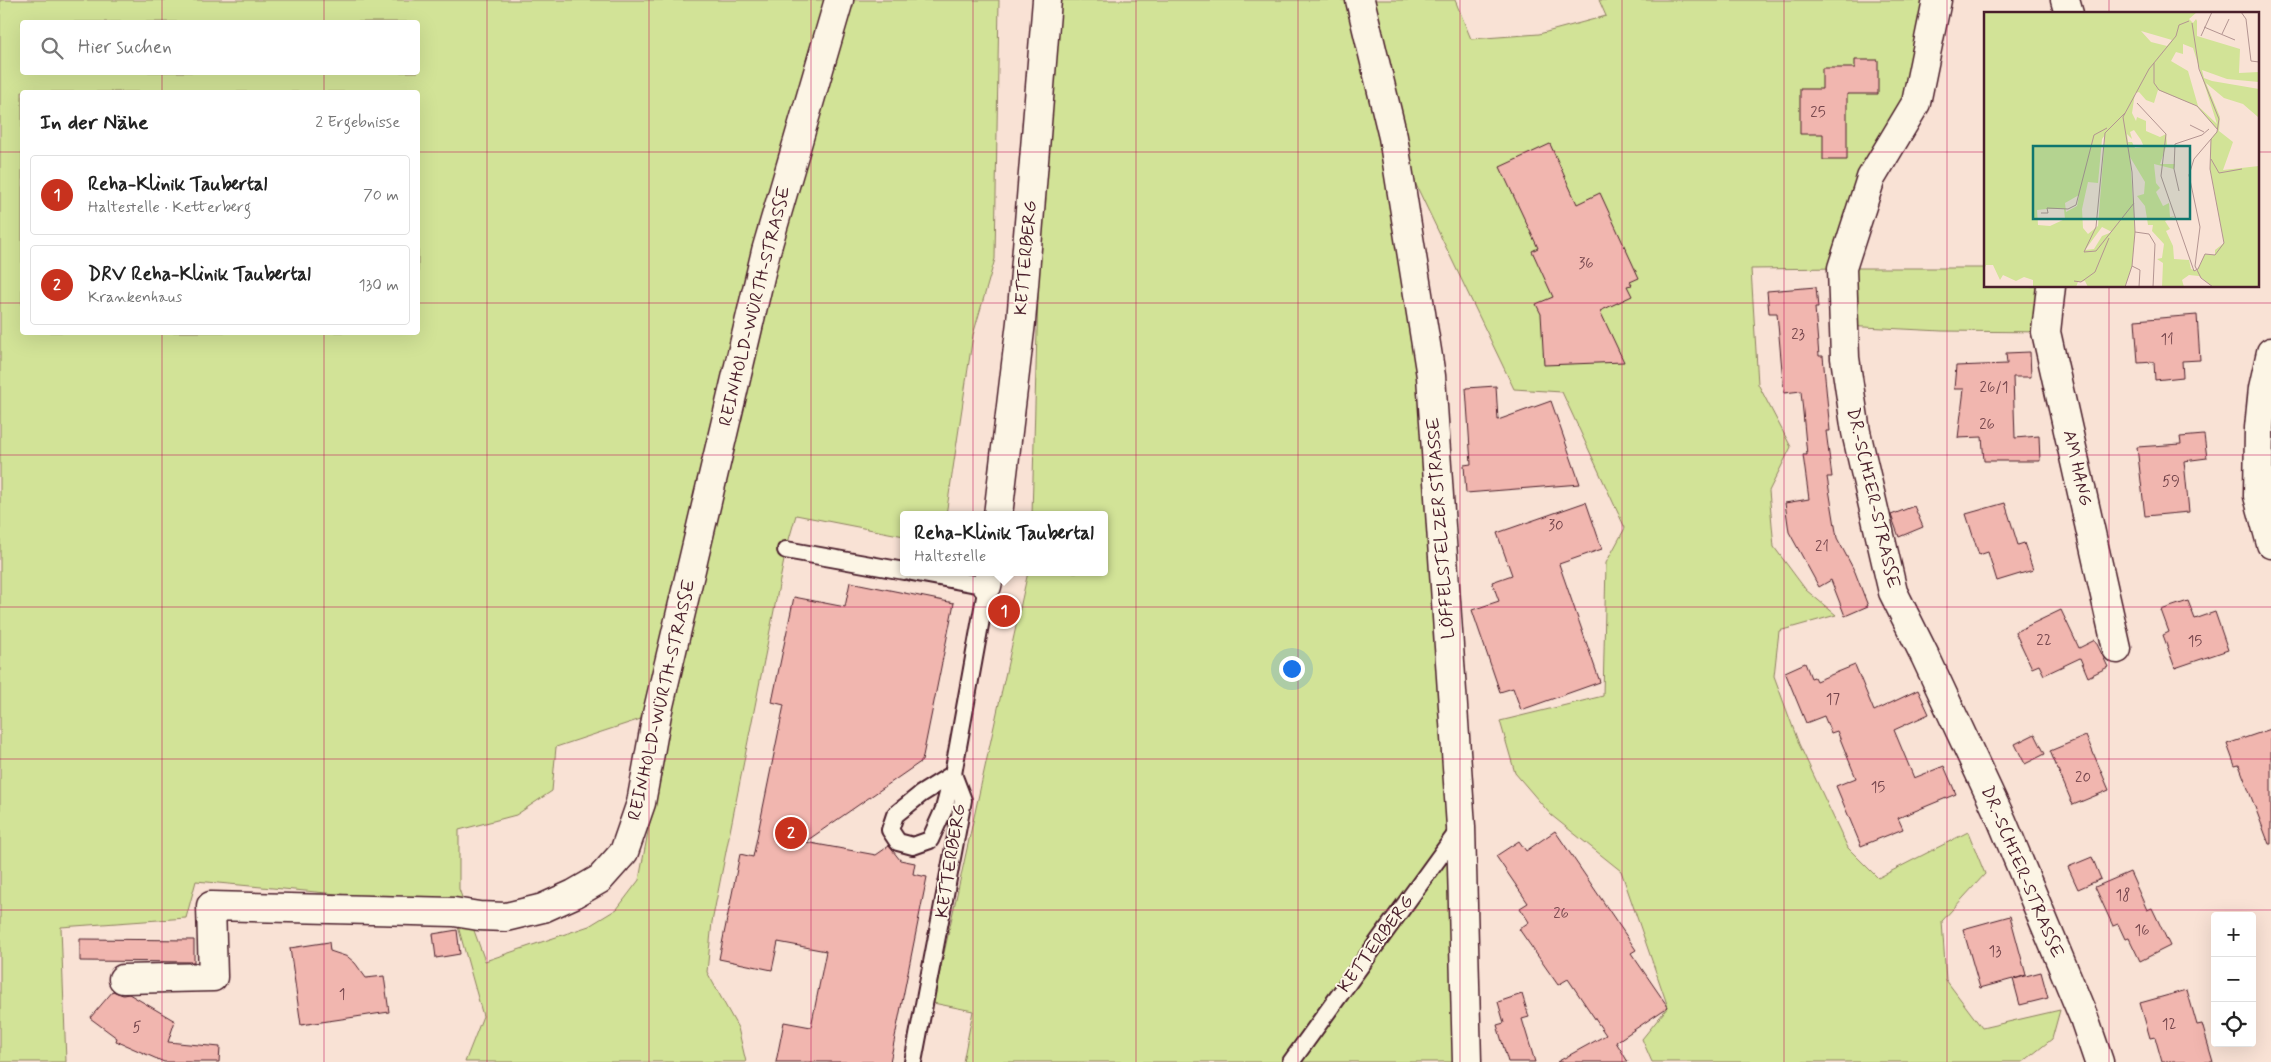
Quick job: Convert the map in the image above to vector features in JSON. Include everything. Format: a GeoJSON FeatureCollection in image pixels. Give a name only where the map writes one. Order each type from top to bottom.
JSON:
{"type":"FeatureCollection","features":[{"type":"Feature","properties":{"kind":"street","name":"REINHOLD-WÜRTH-STRASSE"},"geometry":{"type":"LineString","coordinates":[[123,979],[214,977],[211,906],[454,912],[479,916],[506,917],[543,908],[574,894],[600,879],[624,852],[641,803],[657,714],[766,251],[839,0]]}},
{"type":"Feature","properties":{"kind":"street","name":"KETTERBERG"},"geometry":{"type":"LineString","coordinates":[[998,511],[1021,322],[1047,0]]}},
{"type":"Feature","properties":{"kind":"street","name":"LÖFFELSTELZER STRASSE"},"geometry":{"type":"LineString","coordinates":[[1360,0],[1393,137],[1431,376],[1461,827],[1467,1062]]}},
{"type":"Feature","properties":{"kind":"street","name":"DR.-SCHIER-STRASSE"},"geometry":{"type":"LineString","coordinates":[[1937,0],[1916,103],[1871,178],[1842,268],[1845,358],[1856,432],[1893,592],[1926,656],[2002,821],[2084,1018],[2099,1062]]}},
{"type":"Feature","properties":{"kind":"street","name":"AM HANG"},"geometry":{"type":"LineString","coordinates":[[2051,288],[2046,332],[2117,649]]}},
{"type":"Feature","properties":{"kind":"street"},"geometry":{"type":"LineString","coordinates":[[2271,352],[2263,388],[2260,418],[2258,496],[2271,544]]}},
{"type":"Feature","properties":{"kind":"lane"},"geometry":{"type":"LineString","coordinates":[[786,550],[900,570]]}},
{"type":"Feature","properties":{"kind":"lane"},"geometry":{"type":"LineString","coordinates":[[953,774],[921,794],[895,815],[890,830],[898,842],[912,846],[930,840],[944,809],[953,774],[988,579],[955,576]]}},
{"type":"Feature","properties":{"kind":"lane","name":"KETTERBERG"},"geometry":{"type":"LineString","coordinates":[[914,1062],[963,800],[953,774]]}},
{"type":"Feature","properties":{"kind":"lane","name":"KETTERBERG"},"geometry":{"type":"LineString","coordinates":[[1291,1062],[1461,827]]}},
{"type":"Feature","properties":{"kind":"green space"},"geometry":{"type":"Polygon","coordinates":[[[0,0],[999,0],[995,259],[973,335],[947,511],[900,511],[900,535],[796,515],[786,550],[712,922],[707,972],[738,1028],[746,1062],[465,1062],[483,1016],[454,912],[447,904],[196,881],[186,918],[61,927],[66,1062],[0,1062],[0,0]],[[671,709],[556,747],[552,791],[516,815],[459,830],[459,889],[485,961],[589,926],[617,909],[639,880],[671,709]]]}},
{"type":"Feature","properties":{"kind":"green space"},"geometry":{"type":"Polygon","coordinates":[[[1046,0],[1455,0],[1471,39],[1539,34],[1606,16],[1599,0],[1937,0],[1916,103],[1843,268],[1984,268],[1984,288],[2051,288],[2046,332],[1942,331],[1844,326],[1842,268],[1751,269],[1758,384],[1791,447],[1769,491],[1774,547],[1806,590],[1836,615],[1779,631],[1774,676],[1799,744],[1848,848],[1878,878],[1968,832],[1985,874],[1942,921],[1946,980],[1982,1028],[2060,1010],[2052,1039],[2023,1062],[1652,1062],[1642,1039],[1668,1007],[1621,871],[1551,815],[1515,773],[1500,721],[1603,696],[1606,563],[1625,528],[1562,392],[1514,389],[1394,139],[1431,376],[1467,1062],[963,1062],[973,1011],[933,1003],[1027,576],[1108,576],[1108,511],[1032,511],[1046,0]]]}},
{"type":"Feature","properties":{"kind":"building"},"geometry":{"type":"Polygon","coordinates":[[[1855,60],[1878,60],[1878,94],[1847,94],[1847,160],[1823,160],[1823,134],[1800,134],[1800,89],[1822,89],[1822,68],[1855,68],[1855,60]]]}},
{"type":"Feature","properties":{"kind":"building"},"geometry":{"type":"Polygon","coordinates":[[[1550,144],[1577,204],[1600,193],[1639,278],[1630,282],[1632,285],[1627,286],[1632,296],[1600,311],[1624,362],[1544,365],[1541,314],[1536,304],[1553,297],[1532,251],[1538,248],[1500,167],[1550,144]]]}},
{"type":"Feature","properties":{"kind":"building"},"geometry":{"type":"Polygon","coordinates":[[[1816,287],[1818,308],[1815,308],[1819,356],[1823,356],[1830,431],[1826,431],[1832,477],[1827,477],[1837,538],[1855,572],[1868,606],[1845,616],[1831,580],[1819,587],[1789,532],[1785,503],[1809,499],[1803,455],[1807,455],[1801,391],[1784,393],[1777,313],[1769,313],[1767,291],[1816,287]]]}},
{"type":"Feature","properties":{"kind":"building"},"geometry":{"type":"Polygon","coordinates":[[[2197,315],[2200,360],[2182,361],[2183,377],[2155,380],[2154,362],[2138,363],[2135,320],[2197,315]]]}},
{"type":"Feature","properties":{"kind":"building"},"geometry":{"type":"Polygon","coordinates":[[[2030,352],[2031,377],[2013,377],[2015,438],[2039,436],[2040,461],[1984,461],[1982,437],[1958,438],[1964,389],[1954,389],[1956,366],[2007,364],[2006,353],[2030,352]]]}},
{"type":"Feature","properties":{"kind":"building"},"geometry":{"type":"Polygon","coordinates":[[[1496,386],[1498,420],[1551,401],[1580,484],[1466,493],[1464,465],[1471,464],[1466,388],[1496,386]]]}},
{"type":"Feature","properties":{"kind":"building"},"geometry":{"type":"Polygon","coordinates":[[[2204,435],[2207,458],[2184,461],[2189,512],[2145,516],[2137,447],[2181,444],[2180,437],[2204,435]]]}},
{"type":"Feature","properties":{"kind":"building"},"geometry":{"type":"Polygon","coordinates":[[[1586,502],[1602,549],[1559,564],[1600,682],[1521,710],[1513,688],[1500,692],[1472,610],[1499,601],[1492,582],[1512,575],[1497,533],[1586,502]]]}},
{"type":"Feature","properties":{"kind":"building"},"geometry":{"type":"Polygon","coordinates":[[[2005,503],[2018,545],[2024,543],[2033,570],[1997,581],[1988,552],[1979,555],[1966,514],[2005,503]]]}},
{"type":"Feature","properties":{"kind":"building"},"geometry":{"type":"Polygon","coordinates":[[[1914,506],[1923,527],[1899,537],[1891,515],[1914,506]]]}},
{"type":"Feature","properties":{"kind":"building"},"geometry":{"type":"Polygon","coordinates":[[[850,582],[954,603],[922,761],[805,842],[876,855],[889,846],[900,860],[915,863],[913,874],[927,877],[890,1062],[776,1062],[784,1022],[811,1027],[826,951],[778,942],[772,970],[719,959],[740,854],[753,857],[784,705],[772,702],[794,597],[845,607],[850,582]]]}},
{"type":"Feature","properties":{"kind":"building"},"geometry":{"type":"Polygon","coordinates":[[[2188,601],[2195,619],[2215,612],[2228,650],[2175,668],[2163,635],[2169,632],[2161,610],[2188,601]]]}},
{"type":"Feature","properties":{"kind":"building"},"geometry":{"type":"Polygon","coordinates":[[[2061,610],[2079,648],[2095,640],[2108,667],[2088,677],[2080,658],[2044,675],[2039,665],[2032,668],[2015,632],[2061,610]]]}},
{"type":"Feature","properties":{"kind":"building"},"geometry":{"type":"Polygon","coordinates":[[[1805,663],[1811,678],[1814,677],[1816,681],[1855,665],[1874,711],[1918,690],[1929,714],[1894,730],[1914,778],[1944,766],[1956,794],[1898,818],[1903,829],[1861,846],[1836,786],[1856,778],[1837,731],[1831,733],[1824,716],[1806,723],[1785,672],[1805,663]]]}},
{"type":"Feature","properties":{"kind":"building"},"geometry":{"type":"Polygon","coordinates":[[[2271,729],[2271,844],[2269,844],[2239,765],[2235,766],[2227,744],[2271,729]]]}},
{"type":"Feature","properties":{"kind":"building"},"geometry":{"type":"Polygon","coordinates":[[[2035,734],[2045,754],[2025,764],[2015,744],[2035,734]]]}},
{"type":"Feature","properties":{"kind":"building"},"geometry":{"type":"Polygon","coordinates":[[[2086,736],[2109,790],[2073,805],[2050,751],[2086,736]]]}},
{"type":"Feature","properties":{"kind":"building"},"geometry":{"type":"Polygon","coordinates":[[[1555,831],[1636,950],[1631,953],[1668,1007],[1616,1042],[1628,1062],[1557,1062],[1606,1035],[1568,979],[1558,985],[1519,929],[1529,922],[1520,908],[1528,903],[1496,856],[1519,841],[1526,851],[1555,831]]]}},
{"type":"Feature","properties":{"kind":"building"},"geometry":{"type":"Polygon","coordinates":[[[2092,857],[2101,879],[2078,889],[2068,867],[2092,857]]]}},
{"type":"Feature","properties":{"kind":"building"},"geometry":{"type":"Polygon","coordinates":[[[2130,872],[2147,910],[2152,908],[2170,946],[2140,961],[2129,938],[2125,939],[2118,924],[2113,926],[2095,887],[2130,872]]]}},
{"type":"Feature","properties":{"kind":"building"},"geometry":{"type":"Polygon","coordinates":[[[2010,916],[2026,975],[2014,979],[2041,972],[2048,998],[2020,1005],[2013,979],[1980,988],[1963,929],[2010,916]]]}},
{"type":"Feature","properties":{"kind":"building"},"geometry":{"type":"Polygon","coordinates":[[[457,930],[460,954],[436,958],[433,934],[457,930]]]}},
{"type":"Feature","properties":{"kind":"building"},"geometry":{"type":"Polygon","coordinates":[[[80,939],[194,940],[194,962],[80,961],[80,939]]]}},
{"type":"Feature","properties":{"kind":"building"},"geometry":{"type":"Polygon","coordinates":[[[329,942],[330,951],[348,957],[366,978],[384,976],[389,1012],[301,1025],[290,948],[329,942]]]}},
{"type":"Feature","properties":{"kind":"building"},"geometry":{"type":"Polygon","coordinates":[[[2187,990],[2197,1025],[2202,1024],[2213,1062],[2162,1062],[2155,1037],[2150,1038],[2140,1003],[2187,990]]]}},
{"type":"Feature","properties":{"kind":"building"},"geometry":{"type":"Polygon","coordinates":[[[113,991],[123,995],[129,994],[175,1021],[168,1042],[220,1047],[219,1062],[164,1062],[116,1041],[117,1038],[90,1018],[113,991]]]}},
{"type":"Feature","properties":{"kind":"building"},"geometry":{"type":"Polygon","coordinates":[[[1522,994],[1529,1017],[1522,1019],[1535,1062],[1508,1062],[1497,1025],[1504,1023],[1498,1002],[1522,994]]]}},
{"type":"Feature","properties":{"kind":"place","name":"Reha-Klinik Taubertal"},"geometry":{"type":"Point","coordinates":[1004,611]}},
{"type":"Feature","properties":{"kind":"place","name":"DRV Reha-Klinik Taubertal"},"geometry":{"type":"Point","coordinates":[791,833]}}]}
